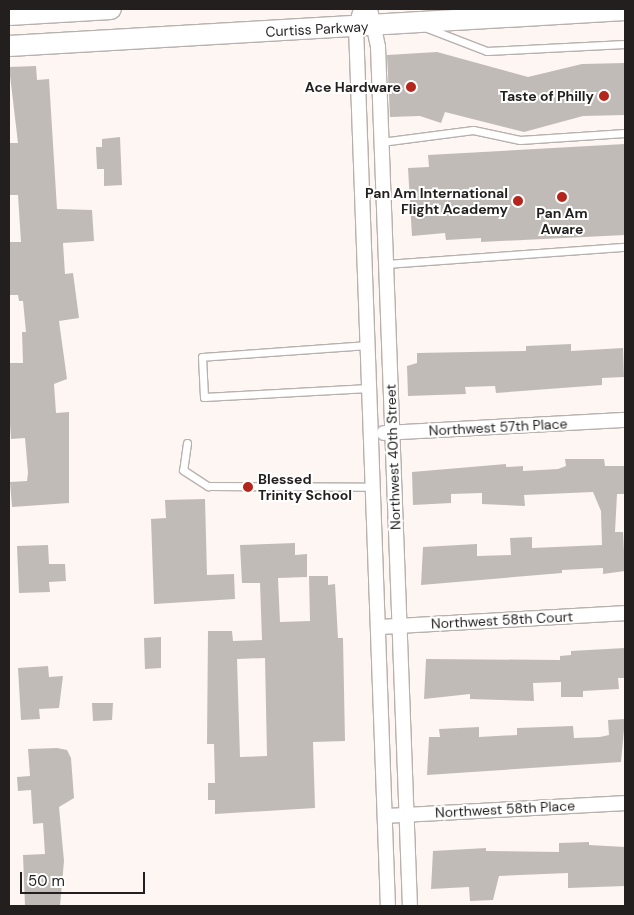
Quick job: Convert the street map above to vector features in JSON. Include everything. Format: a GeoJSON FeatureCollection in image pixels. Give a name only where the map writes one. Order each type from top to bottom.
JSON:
{"type":"FeatureCollection","features":[{"type":"Feature","properties":{"kind":"main road"},"geometry":{"type":"LineString","coordinates":[[21,12],[111,9]]}},
{"type":"Feature","properties":{"kind":"main road","name":"Curtiss Parkway"},"geometry":{"type":"LineString","coordinates":[[9,46],[373,17],[414,23],[625,10]]}},
{"type":"Feature","properties":{"kind":"street","name":"Northwest 40th Street"},"geometry":{"type":"LineString","coordinates":[[373,17],[381,142],[410,906]]}},
{"type":"Feature","properties":{"kind":"street","name":"Northwest 40th Street"},"geometry":{"type":"LineString","coordinates":[[358,18],[388,906]]}},
{"type":"Feature","properties":{"kind":"street","name":"Northwest 57th Place"},"geometry":{"type":"LineString","coordinates":[[371,433],[625,420]]}},
{"type":"Feature","properties":{"kind":"street","name":"Northwest 58th Court"},"geometry":{"type":"LineString","coordinates":[[378,627],[625,613]]}},
{"type":"Feature","properties":{"kind":"street","name":"Northwest 58th Place"},"geometry":{"type":"LineString","coordinates":[[385,816],[625,803]]}},
{"type":"Feature","properties":{"kind":"lane"},"geometry":{"type":"LineString","coordinates":[[414,23],[487,51],[625,44]]}},
{"type":"Feature","properties":{"kind":"lane"},"geometry":{"type":"LineString","coordinates":[[381,142],[473,130],[520,140],[625,133]]}},
{"type":"Feature","properties":{"kind":"lane"},"geometry":{"type":"LineString","coordinates":[[386,264],[625,247]]}},
{"type":"Feature","properties":{"kind":"lane"},"geometry":{"type":"LineString","coordinates":[[368,345],[202,357],[204,397],[369,388]]}},
{"type":"Feature","properties":{"kind":"lane"},"geometry":{"type":"LineString","coordinates":[[187,443],[183,470],[208,486],[373,487]]}},
{"type":"Feature","properties":{"kind":"building"},"geometry":{"type":"Polygon","coordinates":[[[437,52],[528,77],[582,64],[625,63],[625,115],[583,116],[524,132],[445,112],[441,123],[420,116],[390,117],[387,55],[437,52]]]}},
{"type":"Feature","properties":{"kind":"building"},"geometry":{"type":"Polygon","coordinates":[[[36,66],[37,80],[49,79],[57,209],[92,210],[94,241],[63,243],[65,274],[73,273],[79,318],[59,321],[67,379],[54,384],[56,413],[69,412],[69,503],[12,507],[10,482],[27,481],[28,473],[25,438],[11,439],[10,424],[9,363],[23,363],[22,332],[26,332],[23,301],[19,301],[18,295],[9,295],[9,242],[21,242],[18,195],[9,195],[9,143],[18,143],[9,67],[36,66]]]}},
{"type":"Feature","properties":{"kind":"building"},"geometry":{"type":"Polygon","coordinates":[[[120,137],[122,185],[104,186],[104,169],[97,169],[96,147],[102,147],[102,139],[120,137]]]}},
{"type":"Feature","properties":{"kind":"building","name":"Pan Am International Flight Academy"},"geometry":{"type":"Polygon","coordinates":[[[625,144],[625,235],[481,242],[481,238],[446,240],[445,233],[412,236],[408,168],[429,167],[428,155],[625,144]]]}},
{"type":"Feature","properties":{"kind":"building"},"geometry":{"type":"Polygon","coordinates":[[[571,344],[571,351],[623,348],[624,377],[602,378],[602,385],[496,393],[495,386],[465,387],[466,394],[408,396],[407,366],[417,363],[417,353],[526,351],[526,346],[571,344]]]}},
{"type":"Feature","properties":{"kind":"building"},"geometry":{"type":"Polygon","coordinates":[[[565,459],[604,459],[605,466],[625,466],[625,494],[617,494],[615,532],[623,532],[625,571],[603,574],[603,568],[562,570],[562,573],[421,585],[423,547],[477,544],[477,556],[511,555],[510,538],[532,537],[532,548],[602,545],[601,511],[593,492],[524,495],[525,506],[482,504],[482,493],[451,494],[451,503],[413,505],[412,472],[506,464],[506,467],[523,466],[523,471],[558,469],[566,466],[565,459]]]}},
{"type":"Feature","properties":{"kind":"building"},"geometry":{"type":"Polygon","coordinates":[[[205,499],[207,575],[234,574],[235,599],[154,604],[151,519],[166,518],[165,500],[205,499]]]}},
{"type":"Feature","properties":{"kind":"building"},"geometry":{"type":"Polygon","coordinates":[[[295,543],[295,555],[307,554],[307,577],[278,578],[280,622],[310,621],[309,576],[328,576],[328,585],[335,584],[338,638],[343,638],[345,741],[313,742],[315,808],[215,814],[215,800],[208,800],[208,783],[215,783],[214,744],[207,744],[208,631],[232,631],[233,641],[262,640],[260,583],[242,583],[240,545],[295,543]],[[265,658],[237,659],[240,757],[267,756],[265,658]]]}},
{"type":"Feature","properties":{"kind":"building"},"geometry":{"type":"Polygon","coordinates":[[[48,545],[49,564],[65,564],[66,581],[49,582],[50,592],[19,593],[17,546],[48,545]]]}},
{"type":"Feature","properties":{"kind":"building"},"geometry":{"type":"Polygon","coordinates":[[[161,637],[161,668],[145,669],[144,638],[161,637]]]}},
{"type":"Feature","properties":{"kind":"building"},"geometry":{"type":"Polygon","coordinates":[[[625,648],[625,678],[618,678],[619,689],[583,691],[583,697],[561,697],[561,682],[533,683],[534,701],[470,699],[470,694],[424,699],[426,659],[560,660],[560,656],[571,655],[571,651],[625,648]]]}},
{"type":"Feature","properties":{"kind":"building"},"geometry":{"type":"Polygon","coordinates":[[[48,666],[49,677],[63,676],[59,708],[39,709],[40,719],[21,720],[18,668],[48,666]]]}},
{"type":"Feature","properties":{"kind":"building"},"geometry":{"type":"Polygon","coordinates":[[[92,703],[113,703],[112,720],[93,721],[92,703]]]}},
{"type":"Feature","properties":{"kind":"building"},"geometry":{"type":"Polygon","coordinates":[[[625,719],[621,762],[427,775],[429,737],[440,737],[439,729],[479,727],[479,737],[517,735],[517,728],[573,726],[574,738],[600,737],[609,735],[608,720],[625,719]]]}},
{"type":"Feature","properties":{"kind":"building"},"geometry":{"type":"Polygon","coordinates":[[[57,748],[67,750],[71,758],[74,798],[59,807],[64,861],[60,906],[25,906],[23,855],[45,854],[43,823],[33,824],[31,790],[18,791],[17,777],[30,776],[28,749],[57,748]]]}},
{"type":"Feature","properties":{"kind":"building"},"geometry":{"type":"Polygon","coordinates":[[[589,842],[589,845],[625,847],[625,886],[568,888],[568,873],[499,876],[493,900],[470,901],[469,887],[431,889],[433,851],[486,848],[486,851],[559,852],[559,843],[589,842]]]}},
{"type":"Feature","properties":{"kind":"place","name":"Ace Hardware"},"geometry":{"type":"Point","coordinates":[411,87]}},
{"type":"Feature","properties":{"kind":"place","name":"Taste of Philly"},"geometry":{"type":"Point","coordinates":[604,96]}},
{"type":"Feature","properties":{"kind":"place","name":"Pan Am Aware"},"geometry":{"type":"Point","coordinates":[562,197]}},
{"type":"Feature","properties":{"kind":"place","name":"Pan Am International Flight Academy"},"geometry":{"type":"Point","coordinates":[518,201]}},
{"type":"Feature","properties":{"kind":"place","name":"Blessed Trinity School"},"geometry":{"type":"Point","coordinates":[248,487]}}]}
